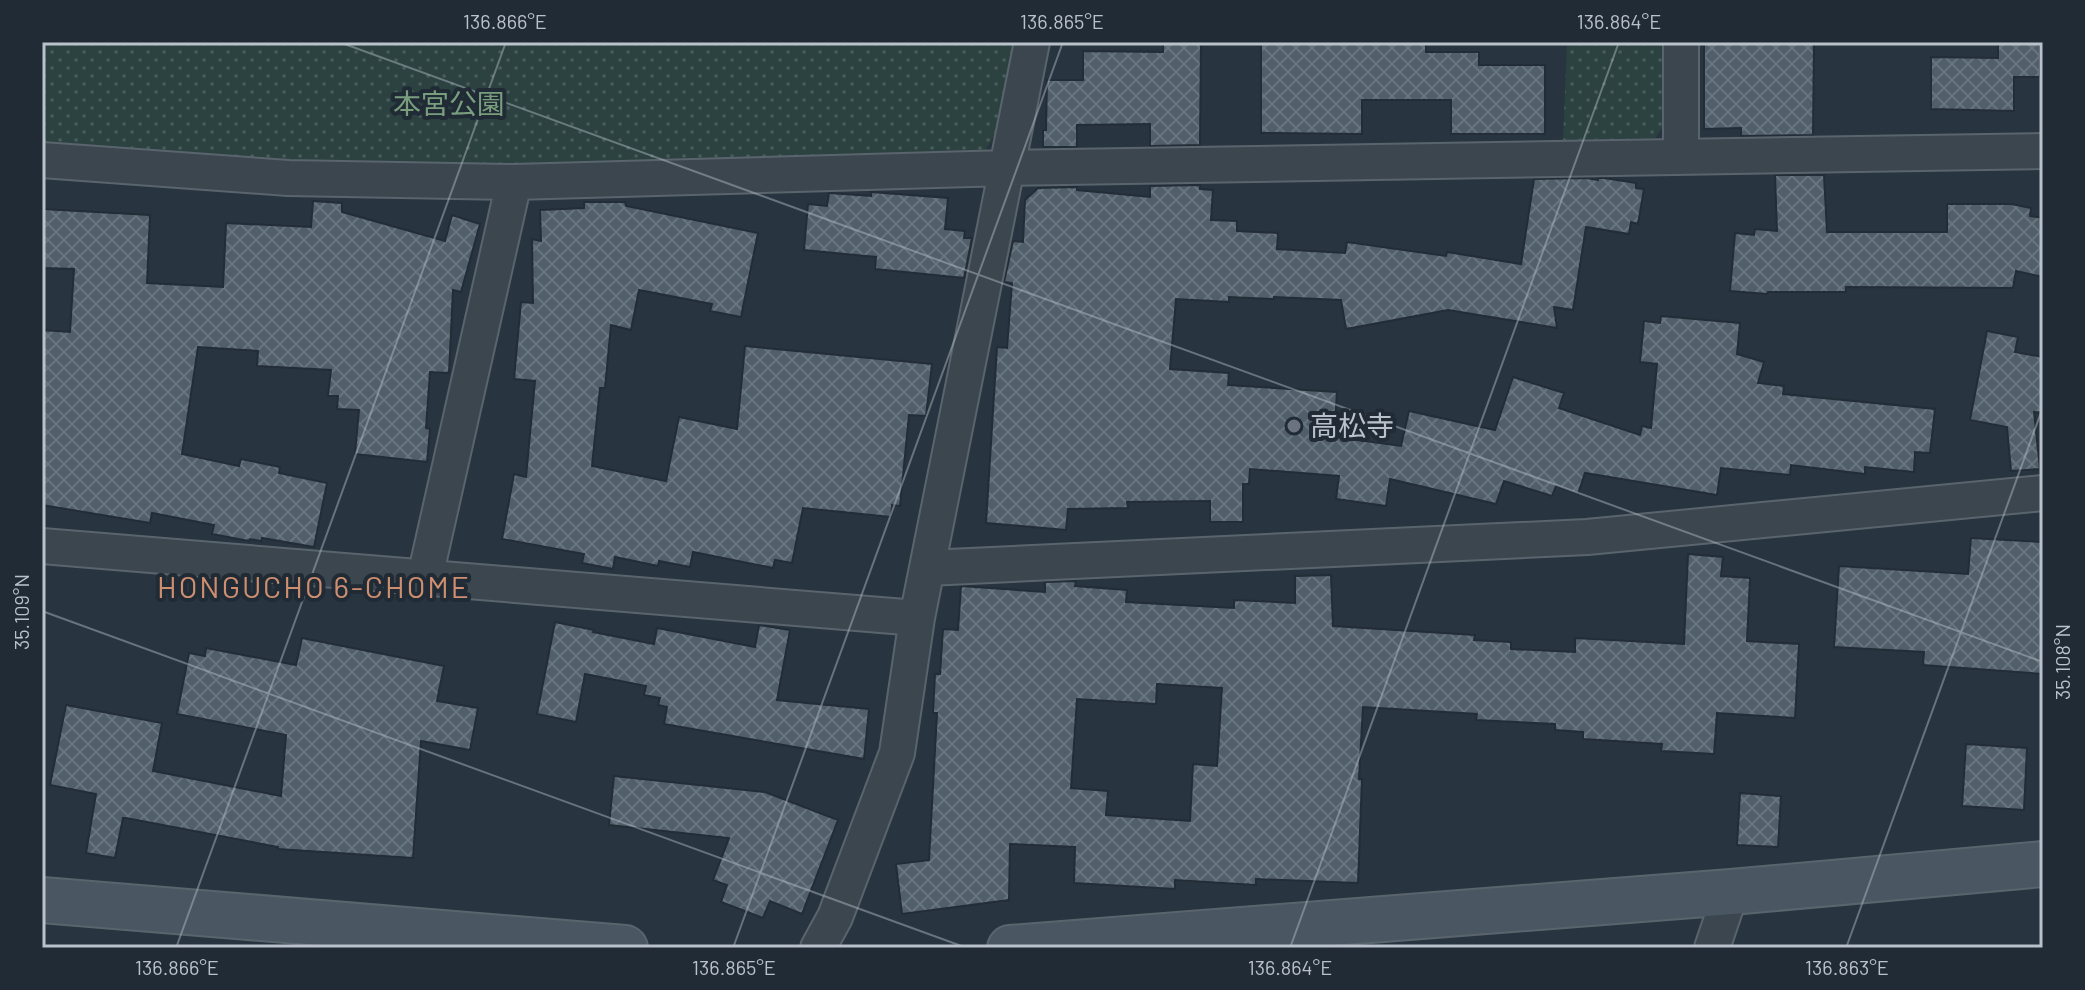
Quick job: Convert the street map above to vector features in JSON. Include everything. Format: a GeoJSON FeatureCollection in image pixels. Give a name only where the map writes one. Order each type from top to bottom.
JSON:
{"type":"FeatureCollection","features":[{"type":"Feature","properties":{"kind":"street"},"geometry":{"type":"LineString","coordinates":[[818,948],[835,917],[897,753],[917,618],[1032,42]]}},
{"type":"Feature","properties":{"kind":"street"},"geometry":{"type":"LineString","coordinates":[[1681,42],[1681,157]]}},
{"type":"Feature","properties":{"kind":"street"},"geometry":{"type":"LineString","coordinates":[[42,160],[288,178],[514,182],[1007,168],[2043,151]]}},
{"type":"Feature","properties":{"kind":"street"},"geometry":{"type":"LineString","coordinates":[[425,577],[514,182]]}},
{"type":"Feature","properties":{"kind":"street"},"geometry":{"type":"LineString","coordinates":[[927,568],[1587,537],[2043,493]]}},
{"type":"Feature","properties":{"kind":"street"},"geometry":{"type":"LineString","coordinates":[[42,546],[917,618]]}},
{"type":"Feature","properties":{"kind":"street"},"geometry":{"type":"LineString","coordinates":[[1010,948],[1731,892],[2043,864]]}},
{"type":"Feature","properties":{"kind":"street"},"geometry":{"type":"LineString","coordinates":[[1712,948],[1731,892]]}},
{"type":"Feature","properties":{"kind":"street"},"geometry":{"type":"LineString","coordinates":[[42,900],[625,948]]}},
{"type":"Feature","properties":{"kind":"green space","name":"本宮公園"},"geometry":{"type":"Polygon","coordinates":[[[42,42],[1014,42],[994,136],[982,156],[520,163],[491,169],[282,161],[42,145],[42,42]]]}},
{"type":"Feature","properties":{"kind":"green space"},"geometry":{"type":"Polygon","coordinates":[[[1567,42],[1666,42],[1665,124],[1655,138],[1563,140],[1567,42]]]}},
{"type":"Feature","properties":{"kind":"building"},"geometry":{"type":"Polygon","coordinates":[[[1163,42],[1201,42],[1200,145],[1150,146],[1150,124],[1077,125],[1077,147],[1043,147],[1047,80],[1083,80],[1083,51],[1163,52],[1163,42]]]}},
{"type":"Feature","properties":{"kind":"building"},"geometry":{"type":"Polygon","coordinates":[[[1261,42],[1426,42],[1426,52],[1479,52],[1479,65],[1545,65],[1545,134],[1451,134],[1451,100],[1362,100],[1362,134],[1261,133],[1261,42]]]}},
{"type":"Feature","properties":{"kind":"building"},"geometry":{"type":"Polygon","coordinates":[[[1704,42],[1814,42],[1813,135],[1741,136],[1741,128],[1704,129],[1704,42]]]}},
{"type":"Feature","properties":{"kind":"building"},"geometry":{"type":"Polygon","coordinates":[[[1998,42],[2040,42],[2040,77],[2014,77],[2014,111],[1931,109],[1931,57],[1998,58],[1998,42]]]}},
{"type":"Feature","properties":{"kind":"building"},"geometry":{"type":"Polygon","coordinates":[[[1775,175],[1824,175],[1827,232],[1947,232],[1947,204],[2011,204],[2031,208],[2030,216],[2043,218],[2043,277],[2016,271],[2013,288],[1846,287],[1846,292],[1767,294],[1730,291],[1735,233],[1754,235],[1755,229],[1777,231],[1775,175]]]}},
{"type":"Feature","properties":{"kind":"building"},"geometry":{"type":"Polygon","coordinates":[[[1587,178],[1636,183],[1636,188],[1644,189],[1638,224],[1631,222],[1629,234],[1586,227],[1573,310],[1554,307],[1557,328],[1448,310],[1346,329],[1341,300],[1229,297],[1229,302],[1176,299],[1170,369],[1229,373],[1228,385],[1337,392],[1334,437],[1401,446],[1409,411],[1495,430],[1513,377],[1564,393],[1559,408],[1640,435],[1642,426],[1651,428],[1657,364],[1640,362],[1644,321],[1660,323],[1661,316],[1740,323],[1737,354],[1764,362],[1758,383],[1784,386],[1783,394],[1935,409],[1930,453],[1915,452],[1914,472],[1865,467],[1865,474],[1791,465],[1790,475],[1721,468],[1717,495],[1585,473],[1578,494],[1556,486],[1552,496],[1504,481],[1496,504],[1390,479],[1386,506],[1336,499],[1339,476],[1250,469],[1249,484],[1243,484],[1243,522],[1210,522],[1210,501],[1127,502],[1128,508],[1068,509],[1066,530],[986,523],[997,347],[1007,348],[1012,283],[1004,282],[1013,241],[1023,242],[1025,200],[1038,188],[1077,187],[1077,190],[1150,197],[1150,186],[1200,185],[1200,189],[1213,190],[1211,220],[1237,221],[1237,231],[1278,233],[1277,249],[1345,253],[1347,242],[1446,256],[1447,252],[1521,264],[1534,179],[1587,178]]]}},
{"type":"Feature","properties":{"kind":"building"},"geometry":{"type":"Polygon","coordinates":[[[871,192],[948,198],[945,229],[965,231],[964,238],[972,238],[964,278],[875,269],[876,257],[804,250],[808,204],[827,206],[829,193],[871,196],[871,192]]]}},
{"type":"Feature","properties":{"kind":"building"},"geometry":{"type":"Polygon","coordinates":[[[313,201],[342,203],[342,212],[445,241],[452,215],[480,224],[461,292],[453,290],[449,373],[430,372],[427,462],[355,454],[359,410],[337,409],[338,396],[328,396],[331,370],[257,366],[258,351],[198,347],[182,454],[239,466],[241,459],[280,467],[279,473],[327,483],[314,547],[212,534],[214,525],[152,513],[150,523],[42,505],[42,330],[70,332],[74,269],[42,268],[42,209],[150,215],[147,283],[223,287],[226,223],[311,227],[313,201]]]}},
{"type":"Feature","properties":{"kind":"building"},"geometry":{"type":"Polygon","coordinates":[[[584,202],[625,202],[626,206],[758,233],[741,317],[710,311],[712,304],[639,290],[631,330],[611,325],[605,388],[600,388],[592,466],[666,481],[679,417],[737,429],[745,346],[932,364],[926,416],[909,415],[900,506],[892,505],[891,517],[803,508],[792,563],[775,560],[773,568],[693,552],[690,567],[659,561],[658,566],[615,557],[613,569],[582,563],[584,554],[502,539],[514,474],[526,477],[535,381],[514,379],[521,302],[533,303],[532,239],[541,241],[540,210],[584,208],[584,202]]]}},
{"type":"Feature","properties":{"kind":"building"},"geometry":{"type":"Polygon","coordinates":[[[1987,331],[2018,337],[2015,352],[2043,357],[2043,413],[2034,412],[2040,469],[2011,471],[2007,427],[1970,420],[1987,331]]]}},
{"type":"Feature","properties":{"kind":"building"},"geometry":{"type":"Polygon","coordinates":[[[1971,538],[2043,542],[2043,674],[1923,665],[1924,652],[1834,647],[1839,566],[1968,574],[1971,538]]]}},
{"type":"Feature","properties":{"kind":"building"},"geometry":{"type":"Polygon","coordinates":[[[1688,554],[1723,557],[1721,576],[1750,578],[1747,641],[1799,644],[1795,718],[1717,713],[1714,754],[1661,751],[1662,744],[1583,739],[1583,732],[1555,730],[1555,724],[1476,720],[1477,714],[1363,707],[1358,883],[1256,879],[1256,885],[1175,880],[1175,889],[1074,883],[1075,847],[1010,844],[1009,900],[902,914],[896,864],[929,860],[937,713],[933,713],[935,674],[940,674],[943,629],[958,630],[961,586],[1045,592],[1045,582],[1076,581],[1075,586],[1127,590],[1126,602],[1234,608],[1234,600],[1295,603],[1295,576],[1331,575],[1333,626],[1475,635],[1474,640],[1511,642],[1511,649],[1575,652],[1575,638],[1684,644],[1688,554]],[[1157,684],[1156,704],[1077,699],[1071,788],[1108,791],[1106,815],[1190,821],[1193,764],[1217,766],[1222,688],[1157,684]]]}},
{"type":"Feature","properties":{"kind":"building"},"geometry":{"type":"Polygon","coordinates":[[[555,622],[654,644],[657,628],[755,647],[759,625],[790,630],[777,700],[869,709],[864,759],[664,724],[667,707],[658,705],[660,698],[644,695],[646,686],[585,674],[576,722],[537,714],[555,622]]]}},
{"type":"Feature","properties":{"kind":"building"},"geometry":{"type":"Polygon","coordinates":[[[302,638],[444,666],[437,701],[478,708],[470,750],[421,741],[413,858],[278,849],[126,818],[123,818],[115,858],[86,853],[96,794],[50,785],[66,705],[162,723],[153,771],[281,796],[286,735],[177,714],[189,653],[205,656],[206,648],[296,665],[302,638]]]}},
{"type":"Feature","properties":{"kind":"building"},"geometry":{"type":"Polygon","coordinates":[[[1966,744],[2027,748],[2024,810],[1962,806],[1966,744]]]}},
{"type":"Feature","properties":{"kind":"building"},"geometry":{"type":"Polygon","coordinates":[[[614,776],[765,792],[838,820],[802,914],[770,901],[763,918],[721,902],[727,885],[713,880],[729,838],[609,825],[614,776]]]}},
{"type":"Feature","properties":{"kind":"building"},"geometry":{"type":"Polygon","coordinates":[[[1740,793],[1781,796],[1778,847],[1737,845],[1740,793]]]}},
{"type":"Feature","properties":{"kind":"place","name":"高松寺"},"geometry":{"type":"Point","coordinates":[1294,426]}},
{"type":"Feature","properties":{"kind":"district","name":"HONGUCHO 6-CHOME"},"geometry":{"type":"Point","coordinates":[314,588]}}]}
